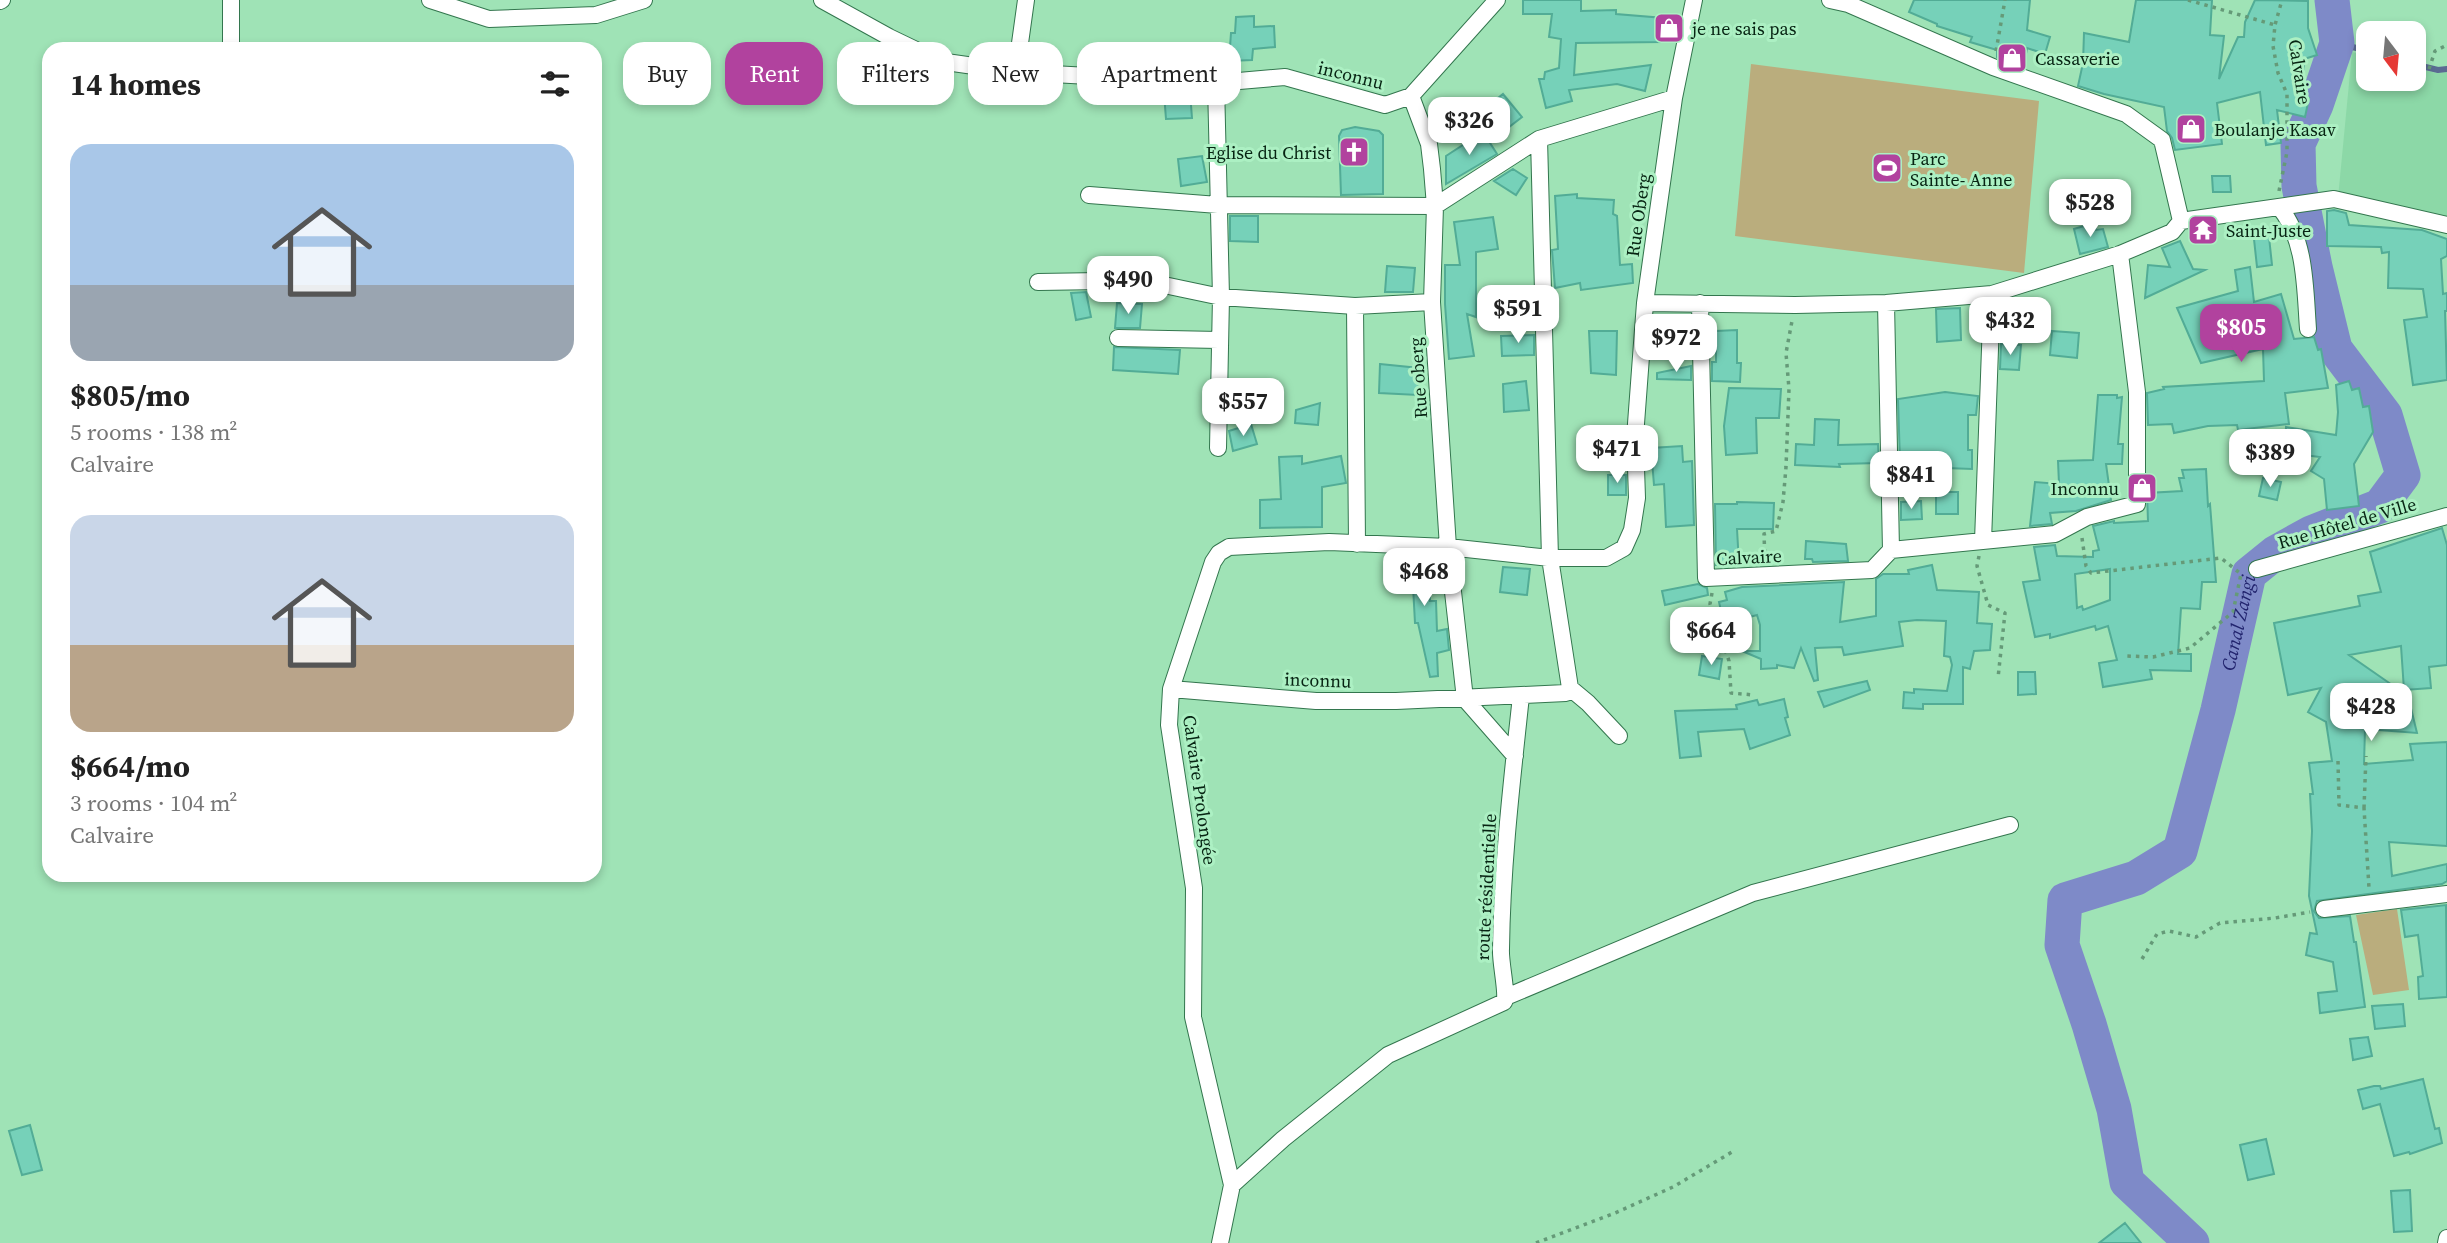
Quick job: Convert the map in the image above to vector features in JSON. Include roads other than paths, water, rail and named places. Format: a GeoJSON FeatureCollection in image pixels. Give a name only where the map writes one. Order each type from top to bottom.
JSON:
{"type":"FeatureCollection","features":[{"type":"Feature","properties":{"kind":"street"},"geometry":{"type":"LineString","coordinates":[[231,0],[231,42]]}},
{"type":"Feature","properties":{"kind":"street"},"geometry":{"type":"LineString","coordinates":[[430,0],[489,19],[596,15],[644,0]]}},
{"type":"Feature","properties":{"kind":"street","name":"inconnu"},"geometry":{"type":"LineString","coordinates":[[822,0],[939,61],[968,65]]}},
{"type":"Feature","properties":{"kind":"street"},"geometry":{"type":"LineString","coordinates":[[1020,42],[1026,0]]}},
{"type":"Feature","properties":{"kind":"street"},"geometry":{"type":"LineString","coordinates":[[1435,206],[1429,144],[1411,96],[1497,0]]}},
{"type":"Feature","properties":{"kind":"street","name":"Rue Oberg"},"geometry":{"type":"LineString","coordinates":[[1635,437],[1645,303],[1674,98],[1694,0]]}},
{"type":"Feature","properties":{"kind":"street"},"geometry":{"type":"LineString","coordinates":[[1830,0],[1849,2],[1993,67],[2126,114],[2162,140],[2181,221]]}},
{"type":"Feature","properties":{"kind":"street","name":"inconnu"},"geometry":{"type":"LineString","coordinates":[[1241,81],[1285,77],[1385,104],[1411,96]]}},
{"type":"Feature","properties":{"kind":"street"},"geometry":{"type":"LineString","coordinates":[[1089,195],[1218,205],[1435,206],[1539,139],[1674,98]]}},
{"type":"Feature","properties":{"kind":"street"},"geometry":{"type":"LineString","coordinates":[[1216,105],[1221,297],[1217,448]]}},
{"type":"Feature","properties":{"kind":"street"},"geometry":{"type":"LineString","coordinates":[[1539,139],[1550,558],[1570,688],[1619,736]]}},
{"type":"Feature","properties":{"kind":"street"},"geometry":{"type":"LineString","coordinates":[[1645,303],[1885,303],[1992,294],[2120,254],[2172,232],[2181,221],[2334,199],[2447,225]]}},
{"type":"Feature","properties":{"kind":"street","name":"Rue oberg"},"geometry":{"type":"LineString","coordinates":[[1435,206],[1432,302],[1448,547]]}},
{"type":"Feature","properties":{"kind":"street"},"geometry":{"type":"LineString","coordinates":[[2280,207],[2297,243],[2305,288],[2308,329]]}},
{"type":"Feature","properties":{"kind":"street"},"geometry":{"type":"LineString","coordinates":[[1885,303],[1891,550],[2055,534],[2087,517],[2137,504],[2137,391],[2120,254]]}},
{"type":"Feature","properties":{"kind":"street"},"geometry":{"type":"LineString","coordinates":[[1038,282],[1101,281],[1164,285],[1221,297],[1355,306],[1432,302]]}},
{"type":"Feature","properties":{"kind":"street"},"geometry":{"type":"LineString","coordinates":[[1983,541],[1992,294]]}},
{"type":"Feature","properties":{"kind":"street","name":"Calvaire"},"geometry":{"type":"LineString","coordinates":[[1700,303],[1706,578],[1872,570],[1891,550]]}},
{"type":"Feature","properties":{"kind":"street"},"geometry":{"type":"LineString","coordinates":[[1355,306],[1357,544]]}},
{"type":"Feature","properties":{"kind":"street"},"geometry":{"type":"LineString","coordinates":[[1118,338],[1219,340]]}},
{"type":"Feature","properties":{"kind":"street","name":"Calvaire Prolongée"},"geometry":{"type":"LineString","coordinates":[[1220,1243],[1232,1185],[1193,1017],[1194,888],[1169,725],[1171,689],[1213,562],[1219,553],[1229,547],[1329,542],[1448,547],[1550,558],[1606,558],[1624,548],[1632,530],[1637,498],[1635,437]]}},
{"type":"Feature","properties":{"kind":"street","name":"Rue Hôtel de Ville"},"geometry":{"type":"LineString","coordinates":[[2257,569],[2447,516]]}},
{"type":"Feature","properties":{"kind":"street"},"geometry":{"type":"LineString","coordinates":[[1448,547],[1465,699],[1515,756]]}},
{"type":"Feature","properties":{"kind":"street","name":"inconnu"},"geometry":{"type":"LineString","coordinates":[[1171,689],[1316,701],[1465,699],[1566,693],[1570,688]]}},
{"type":"Feature","properties":{"kind":"street","name":"route résidentielle"},"geometry":{"type":"LineString","coordinates":[[1506,997],[1500,967],[1502,894],[1521,696]]}},
{"type":"Feature","properties":{"kind":"street"},"geometry":{"type":"LineString","coordinates":[[1232,1185],[1283,1139],[1388,1055],[1504,1002],[1506,997],[1753,893],[2010,825]]}},
{"type":"Feature","properties":{"kind":"street"},"geometry":{"type":"LineString","coordinates":[[2324,909],[2447,894]]}},
{"type":"Feature","properties":{"kind":"waterway","name":"Canal Zangi"},"geometry":{"type":"LineString","coordinates":[[2192,1243],[2127,1182],[2114,1109],[2062,945],[2065,900],[2136,878],[2180,851],[2218,710],[2249,574],[2275,553],[2311,533],[2380,506],[2403,475],[2385,415],[2335,349],[2299,186],[2298,144],[2316,105],[2337,43],[2332,0]]}},
{"type":"Feature","properties":{"kind":"waterway"},"geometry":{"type":"LineString","coordinates":[[2337,43],[2356,48]]}},
{"type":"Feature","properties":{"kind":"waterway"},"geometry":{"type":"LineString","coordinates":[[2426,67],[2447,69]]}},
{"type":"Feature","properties":{"kind":"waterway"},"geometry":{"type":"LineString","coordinates":[[2275,553],[2336,539]]}},
{"type":"Feature","properties":{"kind":"place","name":"je ne sais pas"},"geometry":{"type":"Point","coordinates":[1669,28]}},
{"type":"Feature","properties":{"kind":"place","name":"Cassaverie"},"geometry":{"type":"Point","coordinates":[2012,58]}},
{"type":"Feature","properties":{"kind":"place","name":"Boulanje Kasav"},"geometry":{"type":"Point","coordinates":[2191,129]}},
{"type":"Feature","properties":{"kind":"place","name":"Eglise du Christ"},"geometry":{"type":"Point","coordinates":[1354,152]}},
{"type":"Feature","properties":{"kind":"place","name":"Parc Sainte- Anne"},"geometry":{"type":"Point","coordinates":[1887,168]}},
{"type":"Feature","properties":{"kind":"place","name":"Saint-Juste"},"geometry":{"type":"Point","coordinates":[2203,230]}},
{"type":"Feature","properties":{"kind":"place","name":"Inconnu"},"geometry":{"type":"Point","coordinates":[2142,488]}}]}
